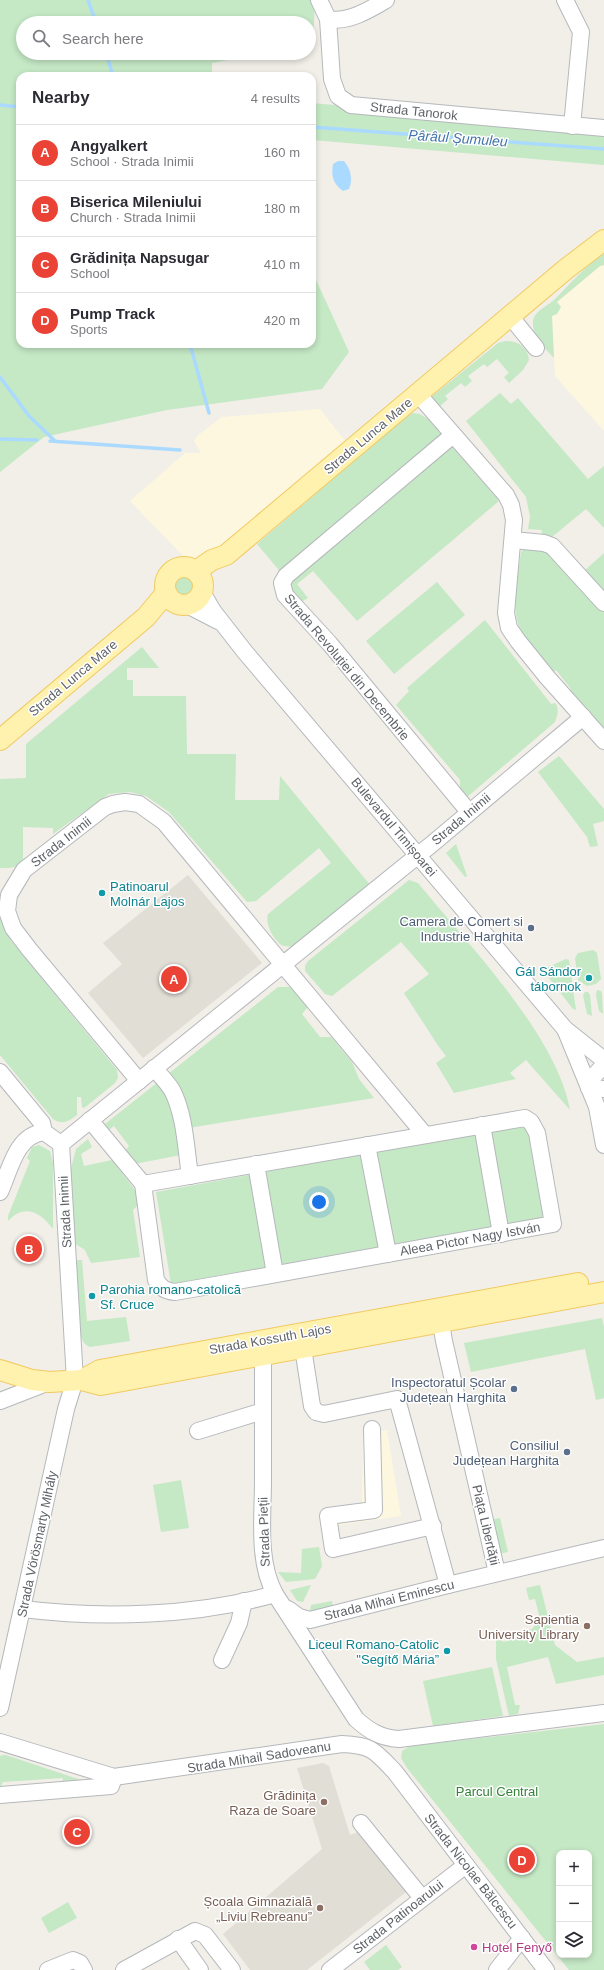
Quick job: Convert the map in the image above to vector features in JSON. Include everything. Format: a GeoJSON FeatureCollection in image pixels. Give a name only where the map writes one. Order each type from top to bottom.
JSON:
{"type":"FeatureCollection","features":[{"type":"Feature","properties":{"kind":"main road","name":"Strada Lunca Mare"},"geometry":{"type":"LineString","coordinates":[[200,582],[212,560],[226,555],[510,316],[604,240]]}},
{"type":"Feature","properties":{"kind":"main road"},"geometry":{"type":"LineString","coordinates":[[184,567],[200,582],[197,600],[176,600],[166,580],[171,572],[184,567]]}},
{"type":"Feature","properties":{"kind":"main road","name":"Strada Lunca Mare"},"geometry":{"type":"LineString","coordinates":[[0,740],[146,616],[161,611],[176,600]]}},
{"type":"Feature","properties":{"kind":"main road","name":"Strada Kossuth Lajos"},"geometry":{"type":"LineString","coordinates":[[79,1380],[100,1370],[604,1278]]}},
{"type":"Feature","properties":{"kind":"main road","name":"Strada Kossuth Lajos"},"geometry":{"type":"LineString","coordinates":[[1,1373],[50,1382],[79,1380],[101,1385],[604,1292]]}},
{"type":"Feature","properties":{"kind":"street","name":"Strada Tanorok"},"geometry":{"type":"LineString","coordinates":[[319,0],[328,19],[332,79],[338,96],[351,105],[604,128]]}},
{"type":"Feature","properties":{"kind":"street"},"geometry":{"type":"LineString","coordinates":[[328,19],[336,21],[344,19],[386,0]]}},
{"type":"Feature","properties":{"kind":"street"},"geometry":{"type":"LineString","coordinates":[[565,0],[581,32],[572,126]]}},
{"type":"Feature","properties":{"kind":"street"},"geometry":{"type":"LineString","coordinates":[[510,316],[536,348]]}},
{"type":"Feature","properties":{"kind":"street"},"geometry":{"type":"LineString","coordinates":[[418,394],[506,495],[513,511],[513,540],[506,613],[507,624],[518,642],[604,741]]}},
{"type":"Feature","properties":{"kind":"street","name":"Strada Revoluției din Decembrie"},"geometry":{"type":"LineString","coordinates":[[453,435],[286,576],[282,586],[285,595],[330,644],[469,812]]}},
{"type":"Feature","properties":{"kind":"street"},"geometry":{"type":"LineString","coordinates":[[513,540],[544,543],[552,546],[604,603]]}},
{"type":"Feature","properties":{"kind":"street","name":"Bulevardul Timișoarei"},"geometry":{"type":"LineString","coordinates":[[200,582],[223,625],[565,1029],[602,1060]]}},
{"type":"Feature","properties":{"kind":"street","name":"Bulevardul Timișoarei"},"geometry":{"type":"LineString","coordinates":[[176,600],[223,625]]}},
{"type":"Feature","properties":{"kind":"street","name":"Strada Inimii"},"geometry":{"type":"LineString","coordinates":[[79,1380],[61,1144],[418,855],[582,717]]}},
{"type":"Feature","properties":{"kind":"street","name":"Strada Inimii"},"geometry":{"type":"LineString","coordinates":[[139,1081],[13,928],[8,917],[7,901],[14,884],[24,870],[105,808],[125,802],[139,804],[164,822],[283,964]]}},
{"type":"Feature","properties":{"kind":"street"},"geometry":{"type":"LineString","coordinates":[[283,964],[425,1135]]}},
{"type":"Feature","properties":{"kind":"street","name":"Bulevardul Timișoarei"},"geometry":{"type":"LineString","coordinates":[[565,1029],[581,1070],[596,1089],[600,1101],[604,1145]]}},
{"type":"Feature","properties":{"kind":"street"},"geometry":{"type":"LineString","coordinates":[[581,1070],[590,1073],[595,1070],[602,1060]]}},
{"type":"Feature","properties":{"kind":"street"},"geometry":{"type":"LineString","coordinates":[[596,1089],[592,1078],[602,1060]]}},
{"type":"Feature","properties":{"kind":"street"},"geometry":{"type":"LineString","coordinates":[[154,1068],[172,1090],[183,1129],[190,1176]]}},
{"type":"Feature","properties":{"kind":"street"},"geometry":{"type":"LineString","coordinates":[[0,1072],[42,1123],[44,1132],[61,1144]]}},
{"type":"Feature","properties":{"kind":"street","name":"Aleea Pictor Nagy István"},"geometry":{"type":"LineString","coordinates":[[525,1118],[531,1122],[537,1133],[553,1224],[175,1292],[167,1291],[161,1287],[156,1280],[143,1184],[482,1125],[525,1118]]}},
{"type":"Feature","properties":{"kind":"street"},"geometry":{"type":"LineString","coordinates":[[90,1120],[143,1184]]}},
{"type":"Feature","properties":{"kind":"street"},"geometry":{"type":"LineString","coordinates":[[482,1125],[501,1234]]}},
{"type":"Feature","properties":{"kind":"street"},"geometry":{"type":"LineString","coordinates":[[0,1192],[24,1141],[36,1133],[44,1132]]}},
{"type":"Feature","properties":{"kind":"street","name":"Aleea Pictor Nagy István"},"geometry":{"type":"LineString","coordinates":[[367,1145],[388,1254]]}},
{"type":"Feature","properties":{"kind":"street"},"geometry":{"type":"LineString","coordinates":[[256,1164],[275,1274]]}},
{"type":"Feature","properties":{"kind":"street"},"geometry":{"type":"LineString","coordinates":[[441,1323],[459,1305]]}},
{"type":"Feature","properties":{"kind":"street","name":"Piața Libertății"},"geometry":{"type":"LineString","coordinates":[[441,1323],[497,1573],[604,1548]]}},
{"type":"Feature","properties":{"kind":"street"},"geometry":{"type":"LineString","coordinates":[[303,1348],[312,1406],[316,1412],[324,1414],[397,1399],[448,1585]]}},
{"type":"Feature","properties":{"kind":"street","name":"Strada Pieții"},"geometry":{"type":"LineString","coordinates":[[263,1355],[264,1558],[266,1576],[279,1600],[356,1719],[366,1729],[386,1738],[412,1738]]}},
{"type":"Feature","properties":{"kind":"street","name":"Strada Vörösmarty Mihály"},"geometry":{"type":"LineString","coordinates":[[0,1708],[66,1409],[79,1380]]}},
{"type":"Feature","properties":{"kind":"street","name":"Strada Kossuth Lajos"},"geometry":{"type":"LineString","coordinates":[[0,1401],[50,1382]]}},
{"type":"Feature","properties":{"kind":"street"},"geometry":{"type":"LineString","coordinates":[[198,1431],[263,1412]]}},
{"type":"Feature","properties":{"kind":"street"},"geometry":{"type":"LineString","coordinates":[[372,1429],[374,1510],[328,1516],[333,1549],[433,1526]]}},
{"type":"Feature","properties":{"kind":"street","name":"Strada Mihai Eminescu"},"geometry":{"type":"LineString","coordinates":[[279,1600],[299,1617],[310,1620],[497,1573]]}},
{"type":"Feature","properties":{"kind":"street"},"geometry":{"type":"LineString","coordinates":[[23,1609],[59,1613],[128,1614],[176,1612],[244,1601],[279,1600]]}},
{"type":"Feature","properties":{"kind":"street"},"geometry":{"type":"LineString","coordinates":[[222,1660],[239,1623],[244,1601]]}},
{"type":"Feature","properties":{"kind":"street"},"geometry":{"type":"LineString","coordinates":[[309,1645],[307,1634],[310,1620]]}},
{"type":"Feature","properties":{"kind":"street"},"geometry":{"type":"LineString","coordinates":[[395,1772],[394,1752],[401,1744],[412,1738],[604,1713]]}},
{"type":"Feature","properties":{"kind":"street"},"geometry":{"type":"LineString","coordinates":[[342,1744],[355,1733],[357,1726],[356,1719]]}},
{"type":"Feature","properties":{"kind":"street","name":"Strada Mihail Sadoveanu"},"geometry":{"type":"LineString","coordinates":[[0,1742],[114,1778],[342,1744],[358,1744],[368,1747],[378,1754],[395,1772]]}},
{"type":"Feature","properties":{"kind":"street","name":"Strada Nicolae Bălcescu"},"geometry":{"type":"LineString","coordinates":[[395,1772],[546,1970]]}},
{"type":"Feature","properties":{"kind":"street","name":"Strada Mihail Sadoveanu"},"geometry":{"type":"LineString","coordinates":[[0,1795],[111,1786],[114,1778]]}},
{"type":"Feature","properties":{"kind":"street"},"geometry":{"type":"LineString","coordinates":[[361,1823],[422,1898]]}},
{"type":"Feature","properties":{"kind":"street","name":"Strada Patinoarului"},"geometry":{"type":"LineString","coordinates":[[330,1970],[466,1865]]}},
{"type":"Feature","properties":{"kind":"street"},"geometry":{"type":"LineString","coordinates":[[124,1970],[190,1932],[202,1933],[232,1970]]}},
{"type":"Feature","properties":{"kind":"street"},"geometry":{"type":"LineString","coordinates":[[497,1970],[522,1938]]}},
{"type":"Feature","properties":{"kind":"street"},"geometry":{"type":"LineString","coordinates":[[178,1939],[200,1970]]}},
{"type":"Feature","properties":{"kind":"street"},"geometry":{"type":"LineString","coordinates":[[48,1970],[73,1960],[80,1963],[84,1970]]}},
{"type":"Feature","properties":{"kind":"shaded area"},"geometry":{"type":"Polygon","coordinates":[[[604,265],[604,431],[555,376],[552,316],[556,302],[600,266],[604,265]]]}},
{"type":"Feature","properties":{"kind":"shaded area"},"geometry":{"type":"Polygon","coordinates":[[[320,409],[345,441],[250,522],[207,562],[197,564],[187,560],[130,501],[185,453],[201,453],[194,441],[197,436],[222,417],[320,409]]]}},
{"type":"Feature","properties":{"kind":"shaded area"},"geometry":{"type":"Polygon","coordinates":[[[188,875],[262,963],[143,1058],[88,993],[122,964],[103,943],[188,875]]]}},
{"type":"Feature","properties":{"kind":"shaded area"},"geometry":{"type":"Polygon","coordinates":[[[387,1430],[401,1516],[332,1526],[328,1508],[362,1507],[363,1433],[387,1430]]]}},
{"type":"Feature","properties":{"kind":"shaded area","name":"Școala Gimnazială „Liviu Rebreanu”"},"geometry":{"type":"Polygon","coordinates":[[[323,1763],[329,1766],[350,1835],[361,1831],[410,1889],[307,1970],[250,1970],[223,1934],[322,1849],[297,1768],[323,1763]]]}},
{"type":"Feature","properties":{"kind":"green space"},"geometry":{"type":"Polygon","coordinates":[[[0,0],[315,0],[314,16],[16,16],[16,60],[228,60],[212,63],[212,72],[16,72],[16,348],[316,348],[316,280],[349,352],[322,389],[167,410],[44,437],[0,472],[0,0]]]}},
{"type":"Feature","properties":{"kind":"green space"},"geometry":{"type":"Polygon","coordinates":[[[316,103],[604,129],[604,165],[316,140],[316,103]]]}},
{"type":"Feature","properties":{"kind":"green space"},"geometry":{"type":"Polygon","coordinates":[[[604,254],[604,265],[600,266],[557,302],[561,307],[557,314],[552,316],[554,358],[543,346],[535,333],[533,322],[535,315],[554,300],[584,270],[604,254]]]}},
{"type":"Feature","properties":{"kind":"green space"},"geometry":{"type":"Polygon","coordinates":[[[505,341],[518,343],[521,345],[527,351],[529,360],[523,370],[509,383],[504,377],[509,373],[497,359],[487,367],[484,364],[468,376],[472,381],[465,387],[461,383],[445,396],[448,399],[439,407],[430,398],[498,343],[505,341]]]}},
{"type":"Feature","properties":{"kind":"green space"},"geometry":{"type":"Polygon","coordinates":[[[500,393],[511,404],[518,398],[588,479],[604,466],[604,528],[586,509],[547,541],[541,539],[542,530],[528,529],[530,517],[526,497],[466,421],[500,393]]]}},
{"type":"Feature","properties":{"kind":"green space"},"geometry":{"type":"Polygon","coordinates":[[[413,413],[420,414],[428,419],[499,501],[357,621],[313,571],[297,584],[308,598],[301,602],[288,591],[288,581],[257,544],[407,416],[413,413]]]}},
{"type":"Feature","properties":{"kind":"green space"},"geometry":{"type":"Polygon","coordinates":[[[524,549],[547,549],[604,607],[604,730],[568,692],[571,689],[556,670],[552,673],[530,645],[519,626],[515,605],[521,552],[524,549]]]}},
{"type":"Feature","properties":{"kind":"green space"},"geometry":{"type":"Polygon","coordinates":[[[604,553],[604,597],[583,572],[604,553]]]}},
{"type":"Feature","properties":{"kind":"green space"},"geometry":{"type":"Polygon","coordinates":[[[184,575],[192,578],[195,586],[192,594],[184,597],[176,594],[173,586],[176,578],[184,575]]]}},
{"type":"Feature","properties":{"kind":"green space"},"geometry":{"type":"Polygon","coordinates":[[[437,582],[465,615],[394,674],[366,641],[437,582]]]}},
{"type":"Feature","properties":{"kind":"green space"},"geometry":{"type":"Polygon","coordinates":[[[485,620],[551,704],[555,703],[557,705],[558,712],[555,722],[466,798],[460,792],[460,780],[396,705],[409,691],[407,688],[485,620]]]}},
{"type":"Feature","properties":{"kind":"green space"},"geometry":{"type":"Polygon","coordinates":[[[142,647],[159,668],[127,668],[127,680],[133,680],[133,696],[186,696],[187,754],[236,754],[235,800],[279,800],[280,776],[371,886],[293,947],[281,945],[274,938],[267,922],[268,914],[331,863],[319,848],[256,901],[247,902],[169,812],[146,796],[130,792],[109,794],[53,834],[53,828],[23,827],[23,865],[0,868],[0,779],[26,778],[26,744],[142,647]]]}},
{"type":"Feature","properties":{"kind":"green space"},"geometry":{"type":"Polygon","coordinates":[[[559,756],[604,809],[604,821],[593,824],[598,846],[590,847],[587,837],[538,772],[559,756]]]}},
{"type":"Feature","properties":{"kind":"green space"},"geometry":{"type":"Polygon","coordinates":[[[456,844],[467,876],[465,877],[446,853],[456,844]]]}},
{"type":"Feature","properties":{"kind":"green space"},"geometry":{"type":"Polygon","coordinates":[[[409,880],[418,883],[484,961],[529,1021],[548,1051],[562,1081],[570,1110],[526,1060],[510,1073],[516,1079],[454,1093],[436,1063],[446,1056],[404,993],[429,974],[401,942],[332,996],[325,994],[305,971],[305,966],[308,961],[409,880]]]}},
{"type":"Feature","properties":{"kind":"green space"},"geometry":{"type":"Polygon","coordinates":[[[0,903],[11,941],[117,1070],[118,1078],[115,1083],[84,1108],[82,1107],[81,1097],[77,1097],[77,1115],[65,1122],[59,1122],[53,1119],[0,1055],[0,903]]]}},
{"type":"Feature","properties":{"kind":"green space"},"geometry":{"type":"Polygon","coordinates":[[[593,950],[597,953],[601,979],[596,984],[587,986],[578,980],[575,958],[578,953],[593,950]]]}},
{"type":"Feature","properties":{"kind":"green space"},"geometry":{"type":"Polygon","coordinates":[[[566,959],[569,960],[576,1010],[573,1009],[545,973],[546,968],[566,959]]]}},
{"type":"Feature","properties":{"kind":"green space"},"geometry":{"type":"Polygon","coordinates":[[[278,987],[291,987],[308,1007],[302,1014],[320,1037],[331,1037],[352,1062],[359,1079],[374,1098],[176,1130],[181,1155],[134,1164],[124,1152],[129,1146],[114,1126],[109,1130],[105,1124],[278,987]]]}},
{"type":"Feature","properties":{"kind":"green space"},"geometry":{"type":"Polygon","coordinates":[[[597,990],[601,991],[602,994],[603,1014],[599,1011],[596,995],[597,990]]]}},
{"type":"Feature","properties":{"kind":"green space"},"geometry":{"type":"Polygon","coordinates":[[[585,992],[588,992],[590,995],[592,1016],[587,1014],[583,995],[585,992]]]}},
{"type":"Feature","properties":{"kind":"green space"},"geometry":{"type":"Polygon","coordinates":[[[521,1125],[527,1126],[551,1216],[171,1284],[156,1192],[521,1125]]]}},
{"type":"Feature","properties":{"kind":"green space"},"geometry":{"type":"Polygon","coordinates":[[[88,1139],[92,1147],[81,1154],[84,1166],[112,1160],[135,1190],[138,1205],[133,1210],[140,1257],[91,1263],[85,1250],[74,1243],[69,1176],[76,1149],[88,1139]]]}},
{"type":"Feature","properties":{"kind":"green space"},"geometry":{"type":"Polygon","coordinates":[[[39,1145],[50,1151],[53,1163],[53,1229],[43,1218],[32,1212],[20,1212],[8,1221],[8,1216],[30,1161],[27,1158],[32,1147],[39,1145]]]}},
{"type":"Feature","properties":{"kind":"green space"},"geometry":{"type":"Polygon","coordinates":[[[72,1260],[82,1260],[87,1321],[126,1317],[130,1341],[90,1347],[84,1342],[79,1329],[72,1260]]]}},
{"type":"Feature","properties":{"kind":"green space"},"geometry":{"type":"Polygon","coordinates":[[[602,1318],[604,1327],[604,1398],[596,1400],[585,1349],[471,1372],[464,1343],[602,1318]]]}},
{"type":"Feature","properties":{"kind":"green space"},"geometry":{"type":"Polygon","coordinates":[[[181,1480],[189,1528],[161,1532],[153,1485],[181,1480]]]}},
{"type":"Feature","properties":{"kind":"green space"},"geometry":{"type":"Polygon","coordinates":[[[500,1518],[508,1552],[498,1554],[489,1520],[500,1518]]]}},
{"type":"Feature","properties":{"kind":"green space"},"geometry":{"type":"Polygon","coordinates":[[[319,1547],[322,1566],[315,1579],[286,1582],[278,1572],[301,1573],[302,1549],[319,1547]]]}},
{"type":"Feature","properties":{"kind":"green space"},"geometry":{"type":"Polygon","coordinates":[[[311,1585],[303,1602],[297,1601],[290,1590],[311,1585]]]}},
{"type":"Feature","properties":{"kind":"green space"},"geometry":{"type":"Polygon","coordinates":[[[540,1585],[555,1645],[577,1662],[604,1657],[604,1675],[556,1684],[548,1657],[507,1667],[515,1705],[520,1705],[518,1714],[509,1716],[496,1659],[496,1636],[501,1635],[503,1642],[515,1639],[514,1633],[532,1629],[540,1619],[535,1599],[529,1600],[526,1588],[540,1585]]]}},
{"type":"Feature","properties":{"kind":"green space"},"geometry":{"type":"Polygon","coordinates":[[[332,1601],[333,1607],[310,1612],[311,1605],[332,1601]]]}},
{"type":"Feature","properties":{"kind":"green space"},"geometry":{"type":"Polygon","coordinates":[[[492,1667],[503,1716],[433,1726],[423,1681],[492,1667]]]}},
{"type":"Feature","properties":{"kind":"green space","name":"Parcul Central"},"geometry":{"type":"Polygon","coordinates":[[[604,1724],[604,1970],[569,1970],[559,1958],[592,1958],[592,1850],[556,1850],[556,1954],[407,1768],[401,1758],[402,1751],[410,1746],[604,1724]]]}},
{"type":"Feature","properties":{"kind":"green space"},"geometry":{"type":"Polygon","coordinates":[[[3,1755],[87,1782],[62,1784],[63,1778],[3,1782],[0,1787],[0,1756],[3,1755]]]}},
{"type":"Feature","properties":{"kind":"green space"},"geometry":{"type":"Polygon","coordinates":[[[68,1902],[77,1918],[49,1933],[41,1918],[68,1902]]]}},
{"type":"Feature","properties":{"kind":"green space"},"geometry":{"type":"Polygon","coordinates":[[[386,1945],[402,1967],[398,1970],[370,1970],[364,1962],[386,1945]]]}},
{"type":"Feature","properties":{"kind":"water"},"geometry":{"type":"Polygon","coordinates":[[[338,161],[344,161],[351,175],[349,189],[343,191],[335,183],[332,172],[333,164],[338,161]]]}},
{"type":"Feature","properties":{"kind":"waterway"},"geometry":{"type":"LineString","coordinates":[[88,0],[94,16]]}},
{"type":"Feature","properties":{"kind":"waterway"},"geometry":{"type":"LineString","coordinates":[[108,60],[112,72]]}},
{"type":"Feature","properties":{"kind":"waterway","name":"Pârâul Șumuleu"},"geometry":{"type":"LineString","coordinates":[[0,105],[16,107]]}},
{"type":"Feature","properties":{"kind":"waterway","name":"Pârâul Șumuleu"},"geometry":{"type":"LineString","coordinates":[[316,127],[604,149]]}},
{"type":"Feature","properties":{"kind":"waterway"},"geometry":{"type":"LineString","coordinates":[[191,348],[209,413]]}},
{"type":"Feature","properties":{"kind":"waterway"},"geometry":{"type":"LineString","coordinates":[[0,377],[29,416],[55,441]]}},
{"type":"Feature","properties":{"kind":"waterway"},"geometry":{"type":"LineString","coordinates":[[0,439],[37,440]]}},
{"type":"Feature","properties":{"kind":"waterway"},"geometry":{"type":"LineString","coordinates":[[50,441],[180,450]]}},
{"type":"Feature","properties":{"kind":"place","name":"Patinoarul Molnár Lajos"},"geometry":{"type":"Point","coordinates":[102,893]}},
{"type":"Feature","properties":{"kind":"place","name":"Camera de Comert si Industrie Harghita"},"geometry":{"type":"Point","coordinates":[531,928]}},
{"type":"Feature","properties":{"kind":"place","name":"Gál Sándor tábornok"},"geometry":{"type":"Point","coordinates":[589,978]}},
{"type":"Feature","properties":{"kind":"place","name":"Angyalkert"},"geometry":{"type":"Point","coordinates":[174,979]}},
{"type":"Feature","properties":{"kind":"place","name":"Biserica Mileniului"},"geometry":{"type":"Point","coordinates":[29,1249]}},
{"type":"Feature","properties":{"kind":"place","name":"Parohia romano-catolică Sf. Cruce"},"geometry":{"type":"Point","coordinates":[92,1296]}},
{"type":"Feature","properties":{"kind":"place","name":"Inspectoratul Școlar Județean Harghita"},"geometry":{"type":"Point","coordinates":[514,1389]}},
{"type":"Feature","properties":{"kind":"place","name":"Consiliul Județean Harghita"},"geometry":{"type":"Point","coordinates":[567,1452]}},
{"type":"Feature","properties":{"kind":"place","name":"Sapientia University Library"},"geometry":{"type":"Point","coordinates":[587,1626]}},
{"type":"Feature","properties":{"kind":"place","name":"Liceul Romano-Catolic \"Segítő Mária”"},"geometry":{"type":"Point","coordinates":[447,1651]}},
{"type":"Feature","properties":{"kind":"place","name":"Grădinița Raza de Soare"},"geometry":{"type":"Point","coordinates":[324,1802]}},
{"type":"Feature","properties":{"kind":"place","name":"Grădinița Napsugar"},"geometry":{"type":"Point","coordinates":[77,1832]}},
{"type":"Feature","properties":{"kind":"place","name":"Pump Track"},"geometry":{"type":"Point","coordinates":[522,1860]}},
{"type":"Feature","properties":{"kind":"place","name":"Școala Gimnazială „Liviu Rebreanu”"},"geometry":{"type":"Point","coordinates":[320,1908]}},
{"type":"Feature","properties":{"kind":"place","name":"Hotel Fenyő"},"geometry":{"type":"Point","coordinates":[474,1947]}}]}
